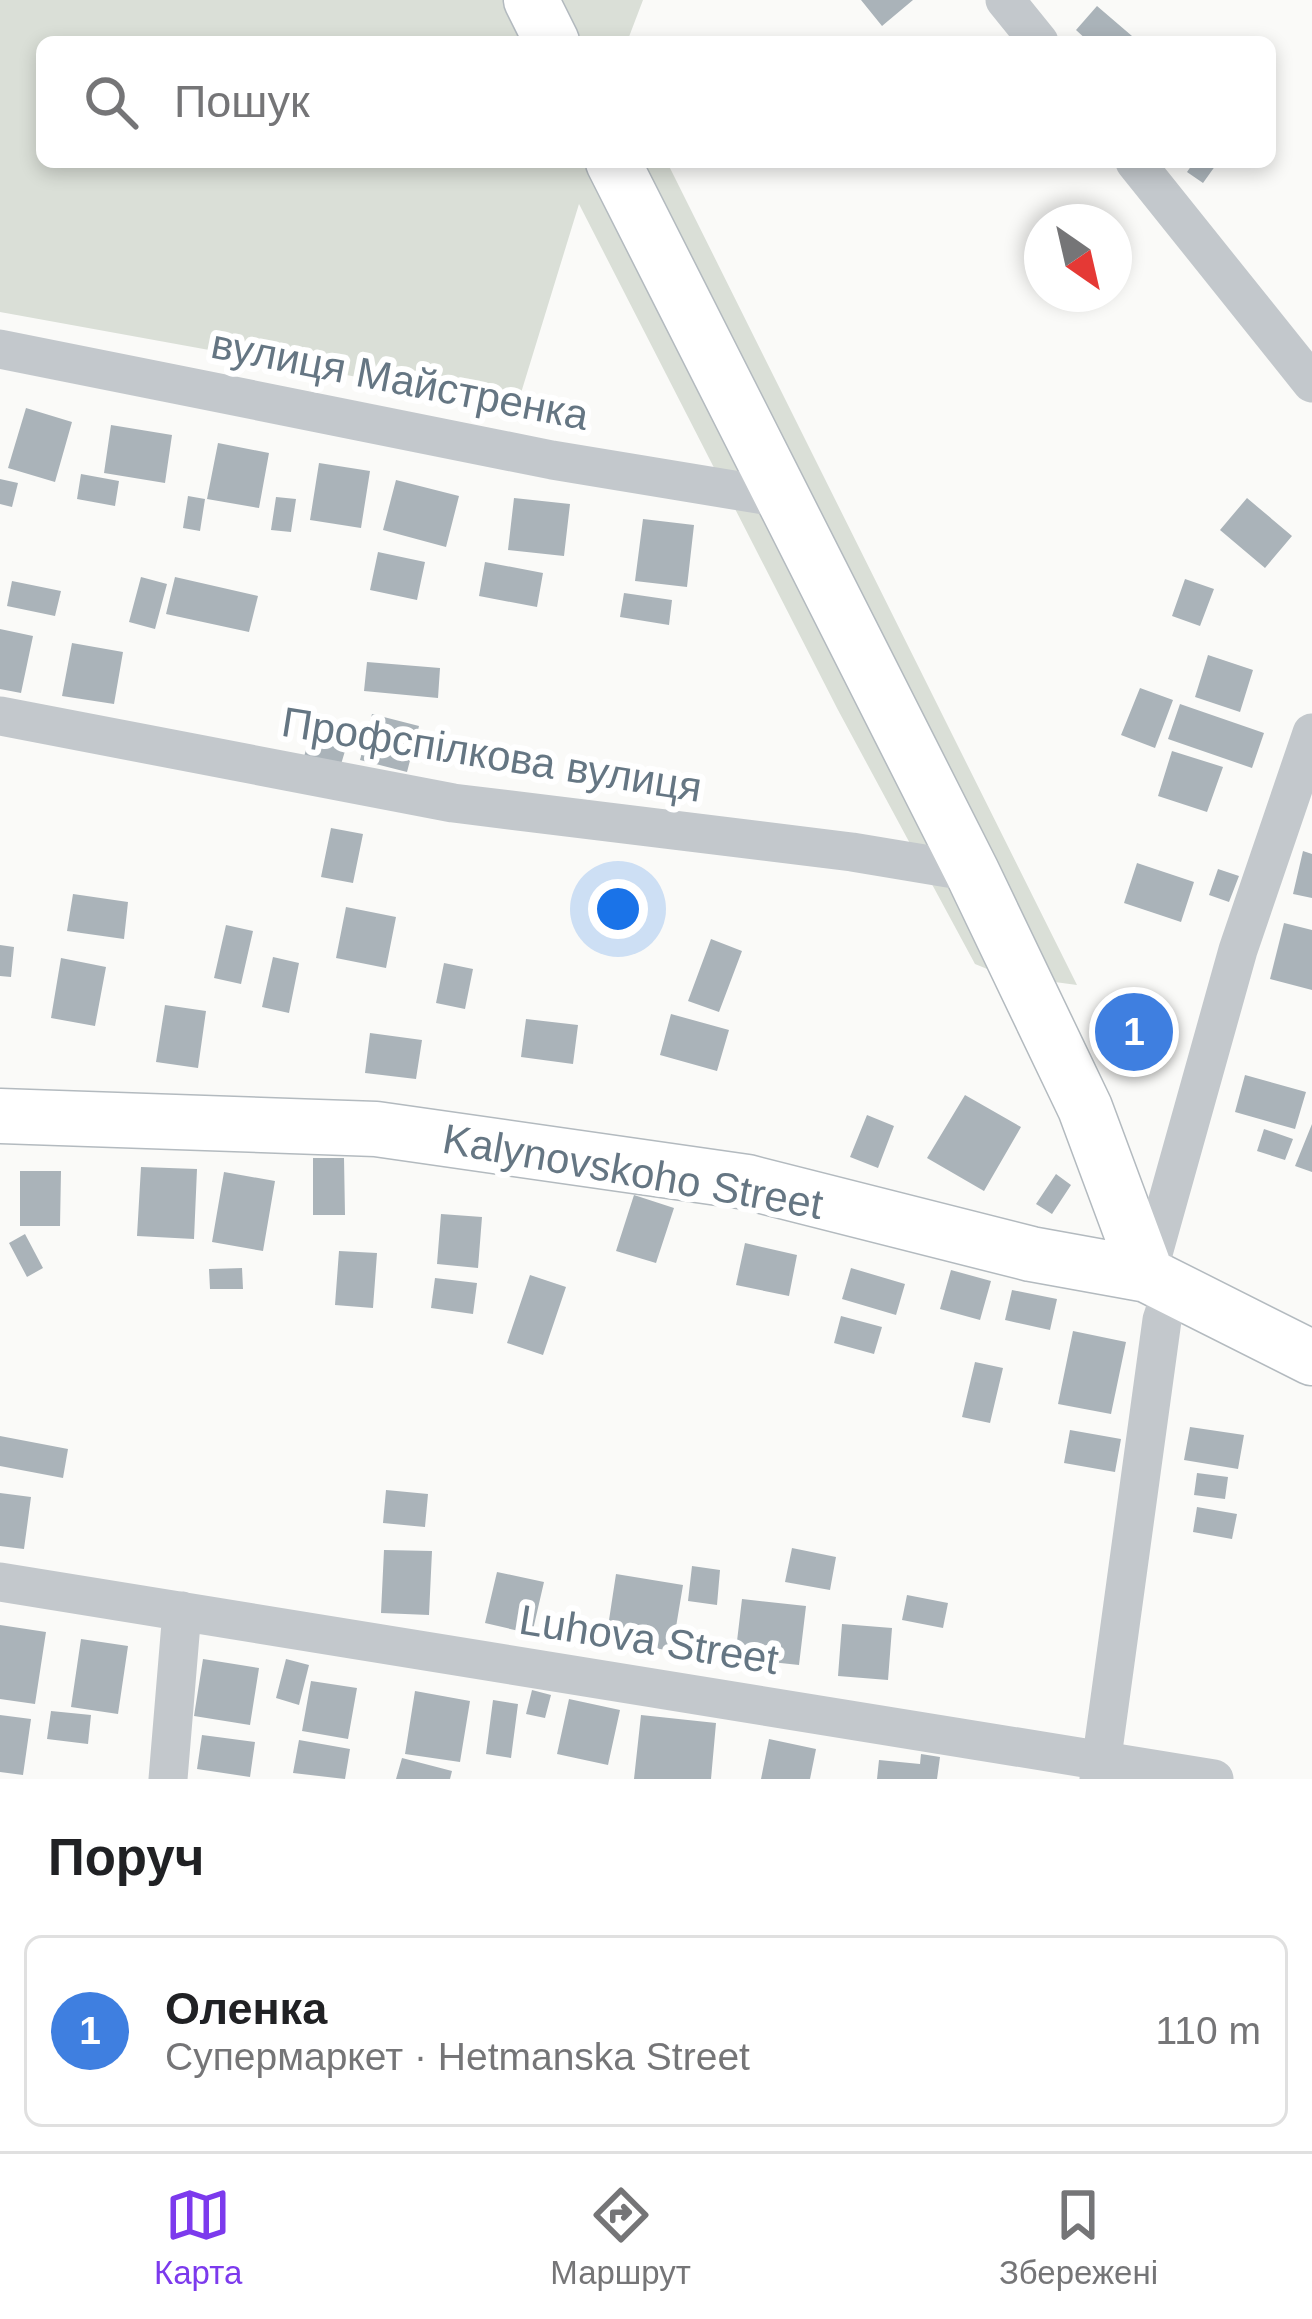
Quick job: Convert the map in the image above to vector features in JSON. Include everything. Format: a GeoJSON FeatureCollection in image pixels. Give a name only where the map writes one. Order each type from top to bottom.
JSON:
{"type":"FeatureCollection","features":[{"type":"Feature","properties":{"kind":"main road"},"geometry":{"type":"LineString","coordinates":[[531,0],[549,36]]}},
{"type":"Feature","properties":{"kind":"main road"},"geometry":{"type":"LineString","coordinates":[[616,168],[973,872],[1160,1281]]}},
{"type":"Feature","properties":{"kind":"main road","name":"Kalynovskoho Street"},"geometry":{"type":"LineString","coordinates":[[0,1117],[376,1129],[748,1182],[1031,1254],[1160,1281],[1312,1358]]}},
{"type":"Feature","properties":{"kind":"street"},"geometry":{"type":"LineString","coordinates":[[1005,0],[1034,36]]}},
{"type":"Feature","properties":{"kind":"street"},"geometry":{"type":"LineString","coordinates":[[1140,168],[1312,383]]}},
{"type":"Feature","properties":{"kind":"street","name":"вулиця Майстренка"},"geometry":{"type":"LineString","coordinates":[[0,349],[552,460],[782,498]]}},
{"type":"Feature","properties":{"kind":"street","name":"Профспілкова вулиця"},"geometry":{"type":"LineString","coordinates":[[0,716],[453,803],[851,852],[973,872]]}},
{"type":"Feature","properties":{"kind":"street"},"geometry":{"type":"LineString","coordinates":[[1100,1770],[1162,1320],[1160,1281],[1238,950],[1312,734]]}},
{"type":"Feature","properties":{"kind":"street","name":"Luhova Street"},"geometry":{"type":"LineString","coordinates":[[0,1582],[1100,1770],[1214,1779]]}},
{"type":"Feature","properties":{"kind":"street"},"geometry":{"type":"LineString","coordinates":[[168,1779],[182,1612]]}},
{"type":"Feature","properties":{"kind":"shaded area"},"geometry":{"type":"Polygon","coordinates":[[[0,0],[643,0],[629,36],[36,36],[36,168],[670,168],[1077,985],[1002,975],[975,964],[838,710],[579,204],[517,406],[0,312],[0,0]]]}},
{"type":"Feature","properties":{"kind":"building"},"geometry":{"type":"Polygon","coordinates":[[[861,0],[913,0],[882,26],[861,0]]]}},
{"type":"Feature","properties":{"kind":"building"},"geometry":{"type":"Polygon","coordinates":[[[1097,6],[1132,36],[1082,36],[1076,30],[1097,6]]]}},
{"type":"Feature","properties":{"kind":"building"},"geometry":{"type":"Polygon","coordinates":[[[1190,168],[1214,168],[1203,183],[1187,172],[1190,168]]]}},
{"type":"Feature","properties":{"kind":"building"},"geometry":{"type":"Polygon","coordinates":[[[26,408],[72,422],[55,482],[8,468],[26,408]]]}},
{"type":"Feature","properties":{"kind":"building"},"geometry":{"type":"Polygon","coordinates":[[[111,425],[172,435],[165,483],[104,473],[111,425]]]}},
{"type":"Feature","properties":{"kind":"building"},"geometry":{"type":"Polygon","coordinates":[[[218,443],[269,453],[259,508],[207,499],[218,443]]]}},
{"type":"Feature","properties":{"kind":"building"},"geometry":{"type":"Polygon","coordinates":[[[319,463],[370,471],[361,528],[310,520],[319,463]]]}},
{"type":"Feature","properties":{"kind":"building"},"geometry":{"type":"Polygon","coordinates":[[[81,474],[119,481],[115,506],[77,499],[81,474]]]}},
{"type":"Feature","properties":{"kind":"building"},"geometry":{"type":"Polygon","coordinates":[[[0,479],[18,483],[12,507],[0,504],[0,479]]]}},
{"type":"Feature","properties":{"kind":"building"},"geometry":{"type":"Polygon","coordinates":[[[396,480],[459,496],[446,547],[383,530],[396,480]]]}},
{"type":"Feature","properties":{"kind":"building"},"geometry":{"type":"Polygon","coordinates":[[[188,496],[205,499],[200,531],[183,528],[188,496]]]}},
{"type":"Feature","properties":{"kind":"building"},"geometry":{"type":"Polygon","coordinates":[[[276,497],[296,499],[291,532],[271,530],[276,497]]]}},
{"type":"Feature","properties":{"kind":"building"},"geometry":{"type":"Polygon","coordinates":[[[514,498],[570,504],[564,556],[508,550],[514,498]]]}},
{"type":"Feature","properties":{"kind":"building"},"geometry":{"type":"Polygon","coordinates":[[[1247,498],[1292,536],[1265,568],[1220,530],[1247,498]]]}},
{"type":"Feature","properties":{"kind":"building"},"geometry":{"type":"Polygon","coordinates":[[[643,519],[694,525],[687,587],[635,581],[643,519]]]}},
{"type":"Feature","properties":{"kind":"building"},"geometry":{"type":"Polygon","coordinates":[[[378,552],[425,562],[417,600],[370,590],[378,552]]]}},
{"type":"Feature","properties":{"kind":"building"},"geometry":{"type":"Polygon","coordinates":[[[485,562],[543,573],[537,607],[479,596],[485,562]]]}},
{"type":"Feature","properties":{"kind":"building"},"geometry":{"type":"Polygon","coordinates":[[[141,577],[167,584],[155,629],[129,622],[141,577]]]}},
{"type":"Feature","properties":{"kind":"building"},"geometry":{"type":"Polygon","coordinates":[[[175,577],[258,596],[249,632],[166,614],[175,577]]]}},
{"type":"Feature","properties":{"kind":"building"},"geometry":{"type":"Polygon","coordinates":[[[1185,579],[1214,589],[1200,626],[1172,616],[1185,579]]]}},
{"type":"Feature","properties":{"kind":"building"},"geometry":{"type":"Polygon","coordinates":[[[12,581],[61,591],[55,616],[7,606],[12,581]]]}},
{"type":"Feature","properties":{"kind":"building"},"geometry":{"type":"Polygon","coordinates":[[[624,593],[672,600],[669,625],[620,617],[624,593]]]}},
{"type":"Feature","properties":{"kind":"building"},"geometry":{"type":"Polygon","coordinates":[[[0,629],[33,636],[21,693],[0,689],[0,629]]]}},
{"type":"Feature","properties":{"kind":"building"},"geometry":{"type":"Polygon","coordinates":[[[72,643],[123,652],[114,704],[62,696],[72,643]]]}},
{"type":"Feature","properties":{"kind":"building"},"geometry":{"type":"Polygon","coordinates":[[[1208,655],[1253,670],[1240,712],[1195,697],[1208,655]]]}},
{"type":"Feature","properties":{"kind":"building"},"geometry":{"type":"Polygon","coordinates":[[[367,662],[440,668],[438,698],[364,691],[367,662]]]}},
{"type":"Feature","properties":{"kind":"building"},"geometry":{"type":"Polygon","coordinates":[[[1140,688],[1173,700],[1155,748],[1121,735],[1140,688]]]}},
{"type":"Feature","properties":{"kind":"building"},"geometry":{"type":"Polygon","coordinates":[[[1180,704],[1264,733],[1252,768],[1168,739],[1180,704]]]}},
{"type":"Feature","properties":{"kind":"building"},"geometry":{"type":"Polygon","coordinates":[[[372,714],[419,726],[407,772],[360,760],[372,714]]]}},
{"type":"Feature","properties":{"kind":"building"},"geometry":{"type":"Polygon","coordinates":[[[315,719],[351,731],[339,771],[303,760],[315,719]]]}},
{"type":"Feature","properties":{"kind":"building"},"geometry":{"type":"Polygon","coordinates":[[[1172,751],[1223,767],[1207,812],[1158,796],[1172,751]]]}},
{"type":"Feature","properties":{"kind":"building"},"geometry":{"type":"Polygon","coordinates":[[[331,828],[363,834],[353,883],[321,877],[331,828]]]}},
{"type":"Feature","properties":{"kind":"building"},"geometry":{"type":"Polygon","coordinates":[[[1303,851],[1312,854],[1312,898],[1293,894],[1303,851]]]}},
{"type":"Feature","properties":{"kind":"building"},"geometry":{"type":"Polygon","coordinates":[[[1137,863],[1194,882],[1181,922],[1124,903],[1137,863]]]}},
{"type":"Feature","properties":{"kind":"building"},"geometry":{"type":"Polygon","coordinates":[[[1218,869],[1239,876],[1229,902],[1209,895],[1218,869]]]}},
{"type":"Feature","properties":{"kind":"building"},"geometry":{"type":"Polygon","coordinates":[[[73,894],[128,902],[124,939],[67,931],[73,894]]]}},
{"type":"Feature","properties":{"kind":"building"},"geometry":{"type":"Polygon","coordinates":[[[346,907],[396,917],[386,968],[336,958],[346,907]]]}},
{"type":"Feature","properties":{"kind":"building"},"geometry":{"type":"Polygon","coordinates":[[[1284,923],[1312,930],[1312,990],[1270,979],[1284,923]]]}},
{"type":"Feature","properties":{"kind":"building"},"geometry":{"type":"Polygon","coordinates":[[[226,925],[253,931],[241,984],[214,978],[226,925]]]}},
{"type":"Feature","properties":{"kind":"building"},"geometry":{"type":"Polygon","coordinates":[[[711,939],[742,951],[719,1012],[688,1001],[711,939]]]}},
{"type":"Feature","properties":{"kind":"building"},"geometry":{"type":"Polygon","coordinates":[[[0,945],[14,947],[11,977],[0,976],[0,945]]]}},
{"type":"Feature","properties":{"kind":"building"},"geometry":{"type":"Polygon","coordinates":[[[273,957],[299,963],[289,1013],[262,1007],[273,957]]]}},
{"type":"Feature","properties":{"kind":"building"},"geometry":{"type":"Polygon","coordinates":[[[61,958],[106,967],[95,1026],[51,1018],[61,958]]]}},
{"type":"Feature","properties":{"kind":"building"},"geometry":{"type":"Polygon","coordinates":[[[444,963],[473,969],[465,1009],[436,1003],[444,963]]]}},
{"type":"Feature","properties":{"kind":"building"},"geometry":{"type":"Polygon","coordinates":[[[165,1005],[206,1011],[198,1068],[156,1062],[165,1005]]]}},
{"type":"Feature","properties":{"kind":"building"},"geometry":{"type":"Polygon","coordinates":[[[1117,1009],[1161,1030],[1150,1054],[1106,1033],[1117,1009]]]}},
{"type":"Feature","properties":{"kind":"building"},"geometry":{"type":"Polygon","coordinates":[[[671,1014],[729,1030],[717,1071],[660,1055],[671,1014]]]}},
{"type":"Feature","properties":{"kind":"building"},"geometry":{"type":"Polygon","coordinates":[[[526,1019],[578,1025],[573,1064],[521,1057],[526,1019]]]}},
{"type":"Feature","properties":{"kind":"building"},"geometry":{"type":"Polygon","coordinates":[[[370,1033],[422,1040],[416,1079],[365,1073],[370,1033]]]}},
{"type":"Feature","properties":{"kind":"building"},"geometry":{"type":"Polygon","coordinates":[[[1245,1075],[1306,1092],[1295,1129],[1235,1112],[1245,1075]]]}},
{"type":"Feature","properties":{"kind":"building"},"geometry":{"type":"Polygon","coordinates":[[[965,1095],[1021,1127],[984,1191],[927,1158],[965,1095]]]}},
{"type":"Feature","properties":{"kind":"building"},"geometry":{"type":"Polygon","coordinates":[[[867,1115],[894,1126],[878,1168],[850,1157],[867,1115]]]}},
{"type":"Feature","properties":{"kind":"building"},"geometry":{"type":"Polygon","coordinates":[[[1312,1124],[1312,1172],[1295,1166],[1312,1124]]]}},
{"type":"Feature","properties":{"kind":"building"},"geometry":{"type":"Polygon","coordinates":[[[1264,1129],[1293,1139],[1285,1160],[1257,1151],[1264,1129]]]}},
{"type":"Feature","properties":{"kind":"building"},"geometry":{"type":"Polygon","coordinates":[[[313,1158],[344,1158],[345,1215],[313,1215],[313,1158]]]}},
{"type":"Feature","properties":{"kind":"building"},"geometry":{"type":"Polygon","coordinates":[[[141,1167],[197,1169],[194,1239],[137,1236],[141,1167]]]}},
{"type":"Feature","properties":{"kind":"building"},"geometry":{"type":"Polygon","coordinates":[[[20,1171],[61,1171],[60,1226],[20,1226],[20,1171]]]}},
{"type":"Feature","properties":{"kind":"building"},"geometry":{"type":"Polygon","coordinates":[[[224,1172],[275,1181],[263,1251],[212,1242],[224,1172]]]}},
{"type":"Feature","properties":{"kind":"building"},"geometry":{"type":"Polygon","coordinates":[[[1056,1174],[1071,1185],[1052,1214],[1036,1204],[1056,1174]]]}},
{"type":"Feature","properties":{"kind":"building"},"geometry":{"type":"Polygon","coordinates":[[[634,1195],[674,1208],[656,1263],[616,1251],[634,1195]]]}},
{"type":"Feature","properties":{"kind":"building"},"geometry":{"type":"Polygon","coordinates":[[[441,1214],[482,1217],[478,1268],[437,1264],[441,1214]]]}},
{"type":"Feature","properties":{"kind":"building"},"geometry":{"type":"Polygon","coordinates":[[[25,1234],[43,1268],[27,1277],[9,1243],[25,1234]]]}},
{"type":"Feature","properties":{"kind":"building"},"geometry":{"type":"Polygon","coordinates":[[[745,1243],[797,1255],[789,1296],[736,1285],[745,1243]]]}},
{"type":"Feature","properties":{"kind":"building"},"geometry":{"type":"Polygon","coordinates":[[[339,1251],[377,1253],[373,1308],[335,1305],[339,1251]]]}},
{"type":"Feature","properties":{"kind":"building"},"geometry":{"type":"Polygon","coordinates":[[[242,1268],[243,1289],[210,1289],[209,1269],[242,1268]]]}},
{"type":"Feature","properties":{"kind":"building"},"geometry":{"type":"Polygon","coordinates":[[[851,1268],[905,1284],[896,1315],[842,1299],[851,1268]]]}},
{"type":"Feature","properties":{"kind":"building"},"geometry":{"type":"Polygon","coordinates":[[[951,1270],[991,1281],[980,1320],[940,1309],[951,1270]]]}},
{"type":"Feature","properties":{"kind":"building"},"geometry":{"type":"Polygon","coordinates":[[[530,1275],[566,1287],[543,1355],[507,1343],[530,1275]]]}},
{"type":"Feature","properties":{"kind":"building"},"geometry":{"type":"Polygon","coordinates":[[[435,1278],[477,1283],[473,1314],[431,1308],[435,1278]]]}},
{"type":"Feature","properties":{"kind":"building"},"geometry":{"type":"Polygon","coordinates":[[[1012,1290],[1057,1299],[1050,1330],[1005,1320],[1012,1290]]]}},
{"type":"Feature","properties":{"kind":"building"},"geometry":{"type":"Polygon","coordinates":[[[841,1316],[882,1327],[874,1354],[834,1343],[841,1316]]]}},
{"type":"Feature","properties":{"kind":"building"},"geometry":{"type":"Polygon","coordinates":[[[1073,1331],[1126,1342],[1111,1414],[1058,1404],[1073,1331]]]}},
{"type":"Feature","properties":{"kind":"building"},"geometry":{"type":"Polygon","coordinates":[[[975,1362],[1003,1368],[990,1423],[962,1417],[975,1362]]]}},
{"type":"Feature","properties":{"kind":"building"},"geometry":{"type":"Polygon","coordinates":[[[1190,1427],[1244,1435],[1238,1469],[1184,1460],[1190,1427]]]}},
{"type":"Feature","properties":{"kind":"building"},"geometry":{"type":"Polygon","coordinates":[[[1070,1430],[1121,1439],[1115,1472],[1064,1463],[1070,1430]]]}},
{"type":"Feature","properties":{"kind":"building"},"geometry":{"type":"Polygon","coordinates":[[[0,1436],[68,1449],[63,1478],[0,1466],[0,1436]]]}},
{"type":"Feature","properties":{"kind":"building"},"geometry":{"type":"Polygon","coordinates":[[[1197,1473],[1228,1477],[1225,1499],[1194,1495],[1197,1473]]]}},
{"type":"Feature","properties":{"kind":"building"},"geometry":{"type":"Polygon","coordinates":[[[386,1490],[428,1494],[425,1527],[383,1523],[386,1490]]]}},
{"type":"Feature","properties":{"kind":"building"},"geometry":{"type":"Polygon","coordinates":[[[0,1493],[31,1497],[24,1549],[0,1546],[0,1493]]]}},
{"type":"Feature","properties":{"kind":"building"},"geometry":{"type":"Polygon","coordinates":[[[1197,1507],[1237,1514],[1232,1539],[1193,1532],[1197,1507]]]}},
{"type":"Feature","properties":{"kind":"building"},"geometry":{"type":"Polygon","coordinates":[[[792,1548],[836,1557],[830,1590],[785,1582],[792,1548]]]}},
{"type":"Feature","properties":{"kind":"building"},"geometry":{"type":"Polygon","coordinates":[[[384,1550],[432,1551],[429,1615],[381,1613],[384,1550]]]}},
{"type":"Feature","properties":{"kind":"building"},"geometry":{"type":"Polygon","coordinates":[[[692,1566],[720,1570],[717,1605],[688,1601],[692,1566]]]}},
{"type":"Feature","properties":{"kind":"building"},"geometry":{"type":"Polygon","coordinates":[[[497,1572],[544,1582],[532,1634],[485,1623],[497,1572]]]}},
{"type":"Feature","properties":{"kind":"building"},"geometry":{"type":"Polygon","coordinates":[[[616,1574],[683,1585],[672,1651],[606,1640],[616,1574]]]}},
{"type":"Feature","properties":{"kind":"building"},"geometry":{"type":"Polygon","coordinates":[[[907,1595],[948,1603],[943,1628],[902,1620],[907,1595]]]}},
{"type":"Feature","properties":{"kind":"building"},"geometry":{"type":"Polygon","coordinates":[[[742,1599],[806,1606],[799,1665],[735,1658],[742,1599]]]}},
{"type":"Feature","properties":{"kind":"building"},"geometry":{"type":"Polygon","coordinates":[[[842,1624],[892,1628],[888,1680],[838,1676],[842,1624]]]}},
{"type":"Feature","properties":{"kind":"building"},"geometry":{"type":"Polygon","coordinates":[[[0,1625],[46,1632],[35,1704],[0,1699],[0,1625]]]}},
{"type":"Feature","properties":{"kind":"building"},"geometry":{"type":"Polygon","coordinates":[[[81,1639],[128,1646],[118,1714],[71,1707],[81,1639]]]}},
{"type":"Feature","properties":{"kind":"building"},"geometry":{"type":"Polygon","coordinates":[[[203,1659],[259,1668],[250,1725],[194,1716],[203,1659]]]}},
{"type":"Feature","properties":{"kind":"building"},"geometry":{"type":"Polygon","coordinates":[[[286,1659],[309,1665],[299,1705],[276,1698],[286,1659]]]}},
{"type":"Feature","properties":{"kind":"building"},"geometry":{"type":"Polygon","coordinates":[[[311,1681],[357,1688],[348,1739],[302,1731],[311,1681]]]}},
{"type":"Feature","properties":{"kind":"building"},"geometry":{"type":"Polygon","coordinates":[[[532,1690],[551,1695],[545,1718],[526,1714],[532,1690]]]}},
{"type":"Feature","properties":{"kind":"building"},"geometry":{"type":"Polygon","coordinates":[[[415,1691],[470,1701],[460,1762],[405,1754],[415,1691]]]}},
{"type":"Feature","properties":{"kind":"building"},"geometry":{"type":"Polygon","coordinates":[[[569,1699],[620,1710],[608,1765],[557,1754],[569,1699]]]}},
{"type":"Feature","properties":{"kind":"building"},"geometry":{"type":"Polygon","coordinates":[[[493,1700],[518,1704],[511,1758],[486,1754],[493,1700]]]}},
{"type":"Feature","properties":{"kind":"building"},"geometry":{"type":"Polygon","coordinates":[[[51,1711],[91,1715],[88,1744],[47,1739],[51,1711]]]}},
{"type":"Feature","properties":{"kind":"building"},"geometry":{"type":"Polygon","coordinates":[[[0,1715],[31,1719],[23,1775],[0,1772],[0,1715]]]}},
{"type":"Feature","properties":{"kind":"building"},"geometry":{"type":"Polygon","coordinates":[[[641,1715],[716,1723],[711,1779],[634,1779],[641,1715]]]}},
{"type":"Feature","properties":{"kind":"building"},"geometry":{"type":"Polygon","coordinates":[[[202,1735],[255,1742],[250,1777],[197,1769],[202,1735]]]}},
{"type":"Feature","properties":{"kind":"building"},"geometry":{"type":"Polygon","coordinates":[[[769,1739],[816,1749],[810,1779],[761,1779],[769,1739]]]}},
{"type":"Feature","properties":{"kind":"building"},"geometry":{"type":"Polygon","coordinates":[[[299,1740],[350,1749],[345,1779],[293,1773],[299,1740]]]}},
{"type":"Feature","properties":{"kind":"building"},"geometry":{"type":"Polygon","coordinates":[[[921,1754],[940,1757],[937,1779],[877,1779],[879,1760],[920,1764],[921,1754]]]}},
{"type":"Feature","properties":{"kind":"building"},"geometry":{"type":"Polygon","coordinates":[[[402,1758],[452,1771],[450,1779],[396,1779],[402,1758]]]}},
{"type":"Feature","properties":{"kind":"place","name":"Оленка"},"geometry":{"type":"Point","coordinates":[1134,1032]}}]}
